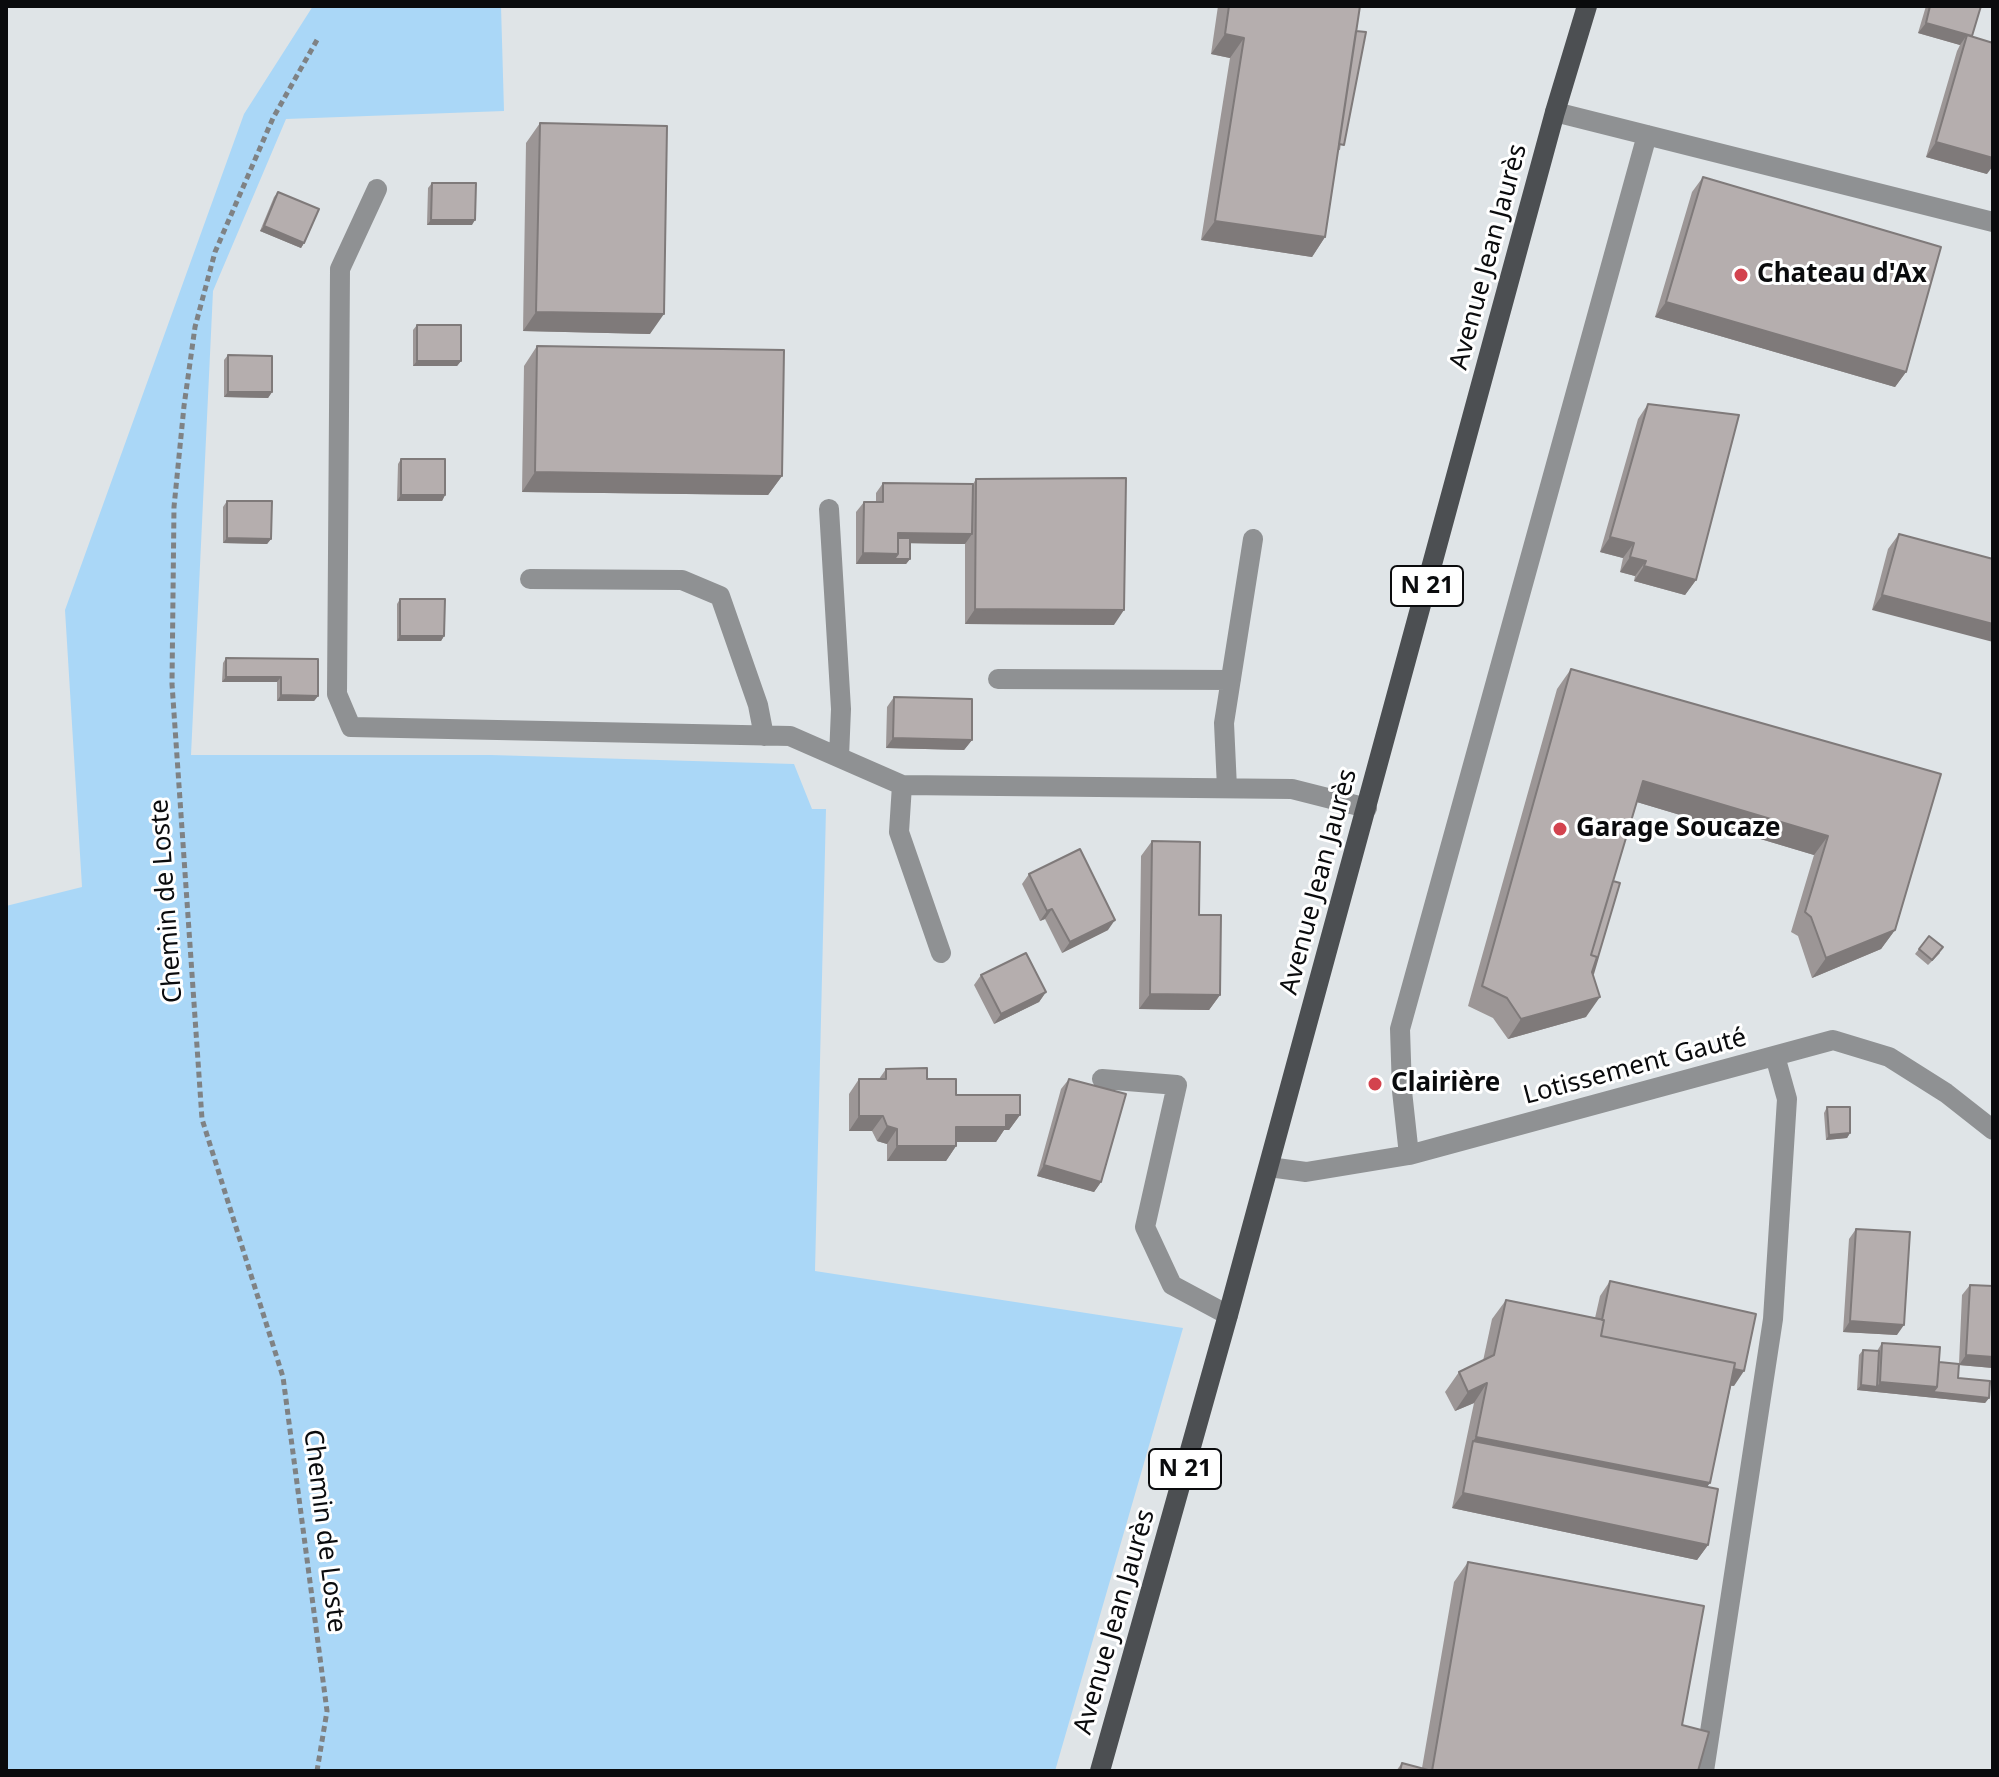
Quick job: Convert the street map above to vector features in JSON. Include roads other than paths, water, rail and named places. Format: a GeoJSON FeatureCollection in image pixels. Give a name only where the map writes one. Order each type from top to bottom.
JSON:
{"type":"FeatureCollection","features":[{"type":"Feature","properties":{"kind":"main road","name":"Avenue Jean Jaurès"},"geometry":{"type":"LineString","coordinates":[[1100,1771],[1269,1167],[1555,112],[1587,6]]}},
{"type":"Feature","properties":{"kind":"street"},"geometry":{"type":"LineString","coordinates":[[1555,112],[1993,222]]}},
{"type":"Feature","properties":{"kind":"street"},"geometry":{"type":"LineString","coordinates":[[1409,1155],[1402,1091],[1400,1029],[1647,135]]}},
{"type":"Feature","properties":{"kind":"street"},"geometry":{"type":"LineString","coordinates":[[377,189],[340,269],[337,694],[351,727],[790,736],[902,785],[1292,789],[1367,808]]}},
{"type":"Feature","properties":{"kind":"street"},"geometry":{"type":"LineString","coordinates":[[829,509],[841,709],[839,757]]}},
{"type":"Feature","properties":{"kind":"street"},"geometry":{"type":"LineString","coordinates":[[1227,788],[1224,723],[1253,539]]}},
{"type":"Feature","properties":{"kind":"street"},"geometry":{"type":"LineString","coordinates":[[530,579],[682,580],[720,596],[758,705],[764,736]]}},
{"type":"Feature","properties":{"kind":"street"},"geometry":{"type":"LineString","coordinates":[[998,679],[1231,680]]}},
{"type":"Feature","properties":{"kind":"street"},"geometry":{"type":"LineString","coordinates":[[902,785],[899,832],[941,953]]}},
{"type":"Feature","properties":{"kind":"street","name":"Lotissement Gauté"},"geometry":{"type":"LineString","coordinates":[[1269,1167],[1306,1172],[1409,1155],[1833,1040],[1889,1057],[1946,1093],[1993,1130]]}},
{"type":"Feature","properties":{"kind":"street"},"geometry":{"type":"LineString","coordinates":[[1704,1771],[1773,1319],[1787,1099],[1775,1056]]}},
{"type":"Feature","properties":{"kind":"street"},"geometry":{"type":"LineString","coordinates":[[1102,1079],[1177,1085],[1145,1227],[1172,1285],[1228,1315]]}},
{"type":"Feature","properties":{"kind":"place","name":"Chateau d'Ax"},"geometry":{"type":"Point","coordinates":[1741,275]}},
{"type":"Feature","properties":{"kind":"place","name":"Garage Soucaze"},"geometry":{"type":"Point","coordinates":[1560,829]}},
{"type":"Feature","properties":{"kind":"place","name":"Clairière"},"geometry":{"type":"Point","coordinates":[1375,1084]}}]}
